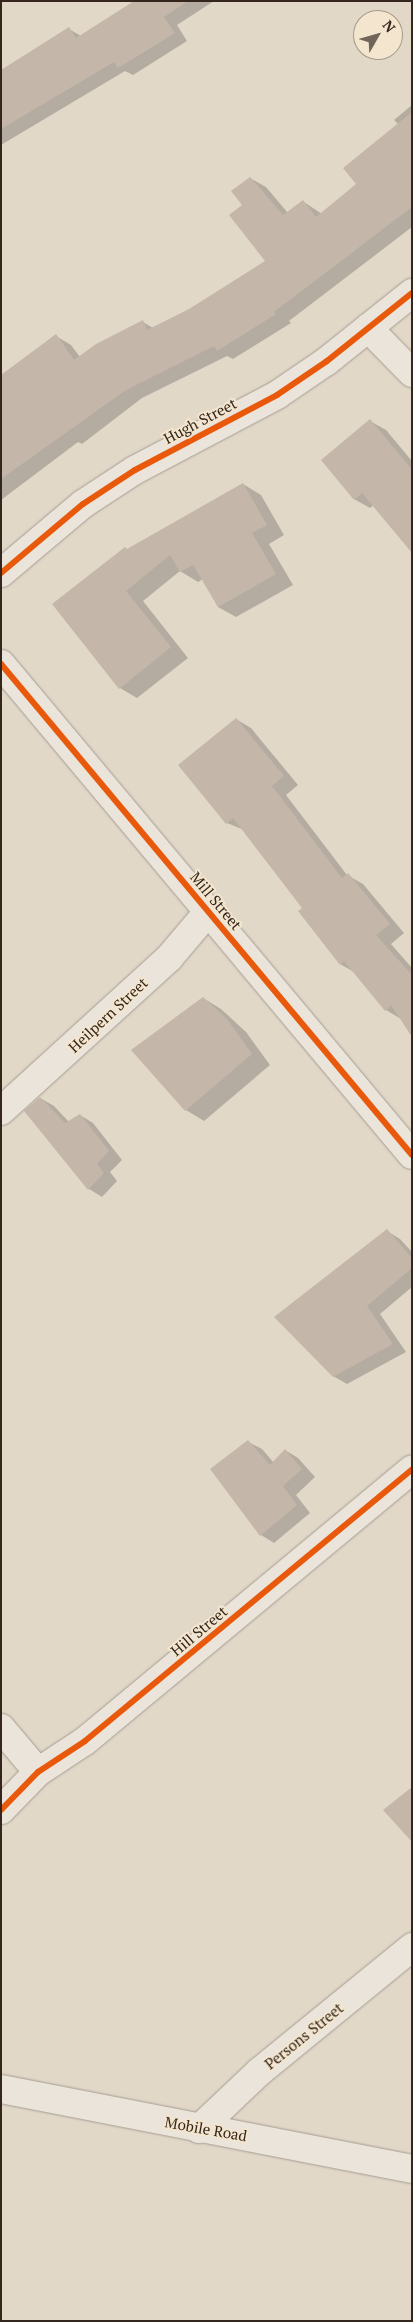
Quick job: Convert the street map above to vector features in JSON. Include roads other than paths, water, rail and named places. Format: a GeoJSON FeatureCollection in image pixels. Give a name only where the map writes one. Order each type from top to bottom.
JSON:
{"type":"FeatureCollection","features":[{"type":"Feature","properties":{"kind":"street","name":"Hugh Street"},"geometry":{"type":"LineString","coordinates":[[1,573],[83,504],[135,470],[277,395],[412,293]]}},
{"type":"Feature","properties":{"kind":"street"},"geometry":{"type":"LineString","coordinates":[[368,328],[412,373]]}},
{"type":"Feature","properties":{"kind":"street","name":"Mill Street"},"geometry":{"type":"LineString","coordinates":[[1,664],[412,1154]]}},
{"type":"Feature","properties":{"kind":"street","name":"Heilpern Street"},"geometry":{"type":"LineString","coordinates":[[1,1111],[169,958],[208,912]]}},
{"type":"Feature","properties":{"kind":"street","name":"Hill Street"},"geometry":{"type":"LineString","coordinates":[[1,1810],[38,1772],[85,1741],[412,1470]]}},
{"type":"Feature","properties":{"kind":"street"},"geometry":{"type":"LineString","coordinates":[[1,1728],[38,1772]]}},
{"type":"Feature","properties":{"kind":"street","name":"Persons Street"},"geometry":{"type":"LineString","coordinates":[[199,2129],[259,2072],[412,1947]]}},
{"type":"Feature","properties":{"kind":"street","name":"Mobile Road"},"geometry":{"type":"LineString","coordinates":[[1,2089],[412,2169]]}}]}
